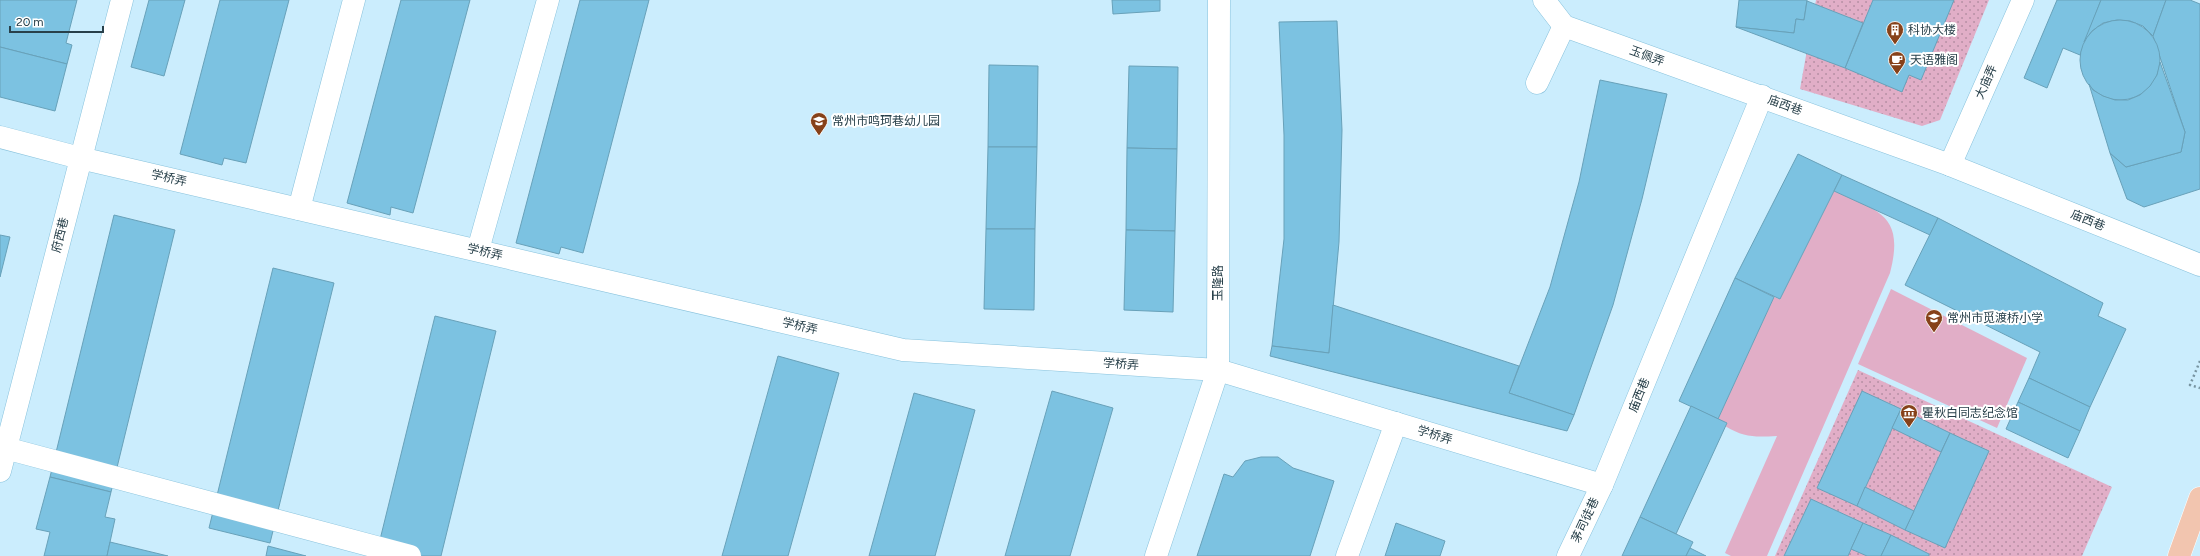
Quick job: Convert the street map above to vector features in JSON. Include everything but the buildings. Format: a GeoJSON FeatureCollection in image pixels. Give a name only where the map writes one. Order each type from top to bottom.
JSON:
{"type":"FeatureCollection","features":[{"type":"Feature","properties":{"kind":"main road"},"geometry":{"type":"LineString","coordinates":[[2179,556],[2200,498]]}},
{"type":"Feature","properties":{"kind":"street","name":"府西巷"},"geometry":{"type":"LineString","coordinates":[[0,471],[122,0]]}},
{"type":"Feature","properties":{"kind":"street"},"geometry":{"type":"LineString","coordinates":[[299,209],[354,0]]}},
{"type":"Feature","properties":{"kind":"street"},"geometry":{"type":"LineString","coordinates":[[478,250],[548,0]]}},
{"type":"Feature","properties":{"kind":"street","name":"玉隆路"},"geometry":{"type":"LineString","coordinates":[[1156,556],[1218,370],[1219,0]]}},
{"type":"Feature","properties":{"kind":"street"},"geometry":{"type":"LineString","coordinates":[[1538,83],[1564,26],[1544,0]]}},
{"type":"Feature","properties":{"kind":"street","name":"大庙弄"},"geometry":{"type":"LineString","coordinates":[[1950,165],[2023,0]]}},
{"type":"Feature","properties":{"kind":"street","name":"玉佩弄"},"geometry":{"type":"LineString","coordinates":[[1564,26],[1762,96]]}},
{"type":"Feature","properties":{"kind":"street","name":"庙西巷"},"geometry":{"type":"LineString","coordinates":[[1602,485],[1762,96],[1950,165],[2200,265]]}},
{"type":"Feature","properties":{"kind":"street","name":"学桥弄"},"geometry":{"type":"LineString","coordinates":[[0,137],[80,158],[903,350],[1218,370],[1602,485]]}},
{"type":"Feature","properties":{"kind":"street"},"geometry":{"type":"LineString","coordinates":[[1347,556],[1396,423]]}},
{"type":"Feature","properties":{"kind":"street"},"geometry":{"type":"LineString","coordinates":[[5,448],[410,556]]}},
{"type":"Feature","properties":{"kind":"street","name":"茅司徒巷"},"geometry":{"type":"LineString","coordinates":[[1568,556],[1602,485]]}},
{"type":"Feature","properties":{"kind":"path"},"geometry":{"type":"LineString","coordinates":[[2200,362],[2190,385],[2200,388]]}},
{"type":"Feature","properties":{"kind":"shaded area"},"geometry":{"type":"Polygon","coordinates":[[[1816,0],[1989,0],[1940,120],[1922,126],[1800,89],[1816,0]]]}},
{"type":"Feature","properties":{"kind":"shaded area"},"geometry":{"type":"Polygon","coordinates":[[[1834,191],[1875,210],[1891,227],[1894,239],[1894,254],[1890,273],[1767,556],[1731,556],[1725,553],[1777,436],[1744,435],[1725,426],[1727,423],[1718,419],[1774,297],[1780,299],[1834,191]]]}},
{"type":"Feature","properties":{"kind":"shaded area"},"geometry":{"type":"Polygon","coordinates":[[[1891,289],[2027,358],[1997,428],[1858,364],[1891,289]]]}},
{"type":"Feature","properties":{"kind":"shaded area","name":"瞿秋白同志纪念馆"},"geometry":{"type":"Polygon","coordinates":[[[1858,370],[2112,487],[2082,556],[1775,556],[1858,370]]]}},
{"type":"Feature","properties":{"kind":"place","name":"科协大楼"},"geometry":{"type":"Point","coordinates":[1895,45]}},
{"type":"Feature","properties":{"kind":"place","name":"天语雅阁"},"geometry":{"type":"Point","coordinates":[1897,75]}},
{"type":"Feature","properties":{"kind":"place","name":"常州市鸣珂巷幼儿园"},"geometry":{"type":"Point","coordinates":[819,136]}},
{"type":"Feature","properties":{"kind":"place","name":"常州市觅渡桥小学"},"geometry":{"type":"Point","coordinates":[1934,333]}},
{"type":"Feature","properties":{"kind":"place","name":"瞿秋白同志纪念馆"},"geometry":{"type":"Point","coordinates":[1909,428]}}]}
